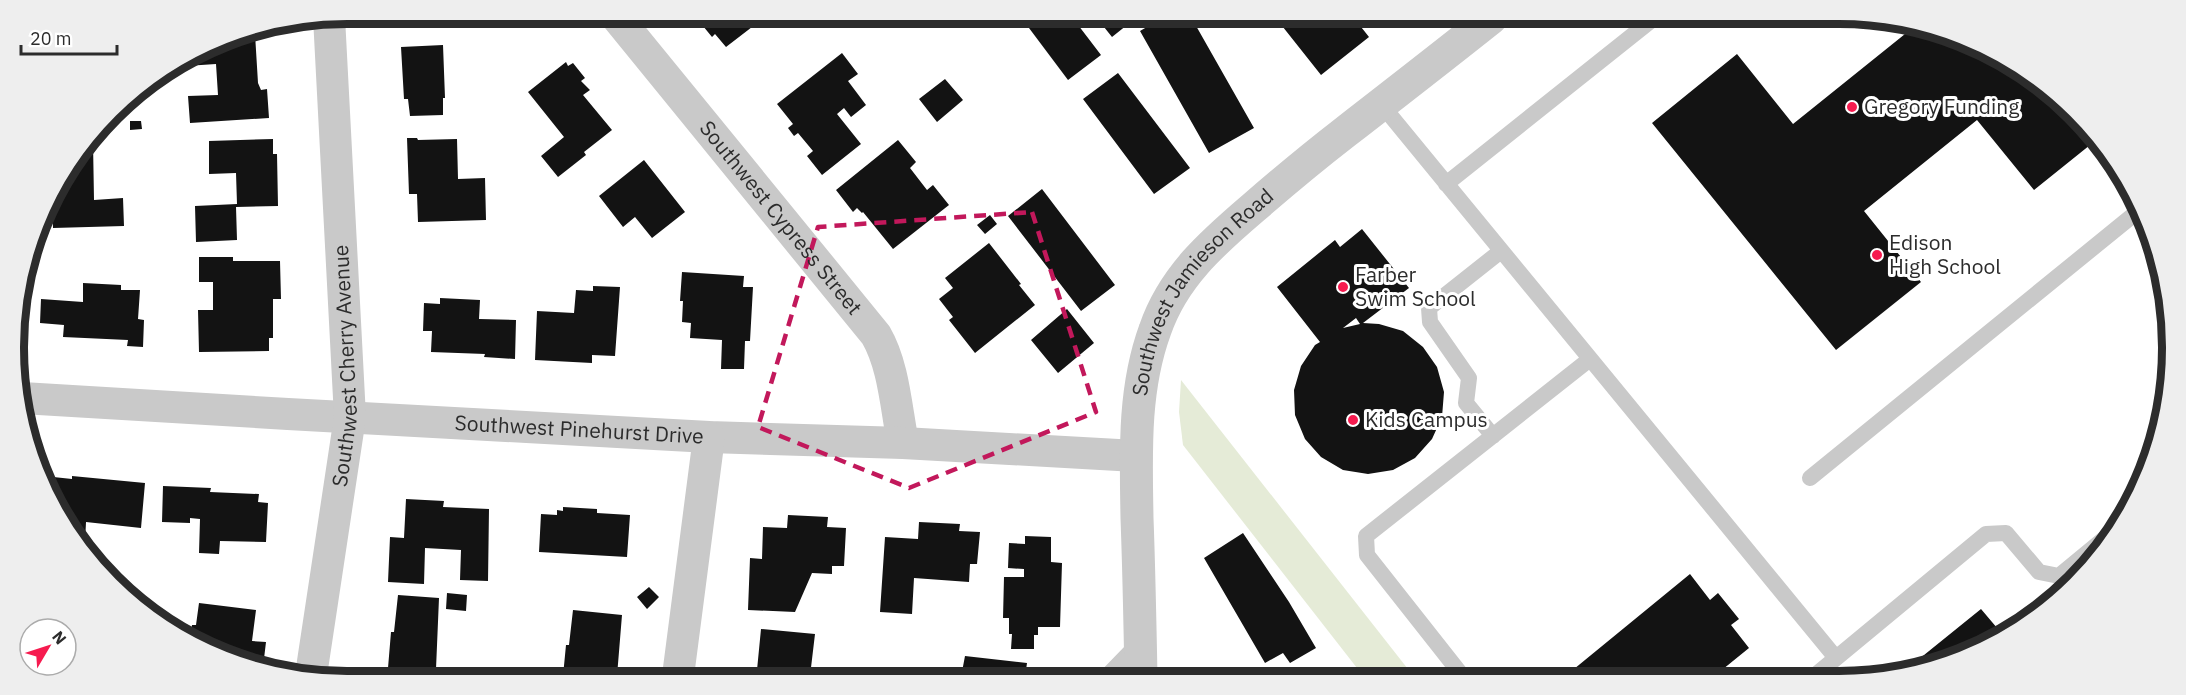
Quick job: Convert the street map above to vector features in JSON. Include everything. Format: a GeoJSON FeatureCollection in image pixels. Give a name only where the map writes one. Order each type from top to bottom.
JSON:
{"type":"FeatureCollection","features":[{"type":"Feature","properties":{"kind":"street","name":"Southwest Cypress Street"},"geometry":{"type":"LineString","coordinates":[[622,24],[876,335],[887,363],[903,443]]}},
{"type":"Feature","properties":{"kind":"street","name":"Southwest Jamieson Road"},"geometry":{"type":"LineString","coordinates":[[1141,671],[1136,456],[1140,390],[1155,328],[1173,292],[1189,267],[1209,246],[1259,202],[1483,24]]}},
{"type":"Feature","properties":{"kind":"street","name":"Southwest Cherry Avenue"},"geometry":{"type":"LineString","coordinates":[[312,669],[350,417],[329,25]]}},
{"type":"Feature","properties":{"kind":"street","name":"Southwest Pinehurst Drive"},"geometry":{"type":"LineString","coordinates":[[28,398],[709,437],[903,443],[1136,456]]}},
{"type":"Feature","properties":{"kind":"street"},"geometry":{"type":"LineString","coordinates":[[679,671],[709,437]]}},
{"type":"Feature","properties":{"kind":"lane"},"geometry":{"type":"LineString","coordinates":[[1446,184],[1647,24]]}},
{"type":"Feature","properties":{"kind":"lane"},"geometry":{"type":"LineString","coordinates":[[1381,104],[1836,658]]}},
{"type":"Feature","properties":{"kind":"lane"},"geometry":{"type":"LineString","coordinates":[[1810,478],[2133,215]]}},
{"type":"Feature","properties":{"kind":"lane"},"geometry":{"type":"LineString","coordinates":[[1493,436],[1466,403],[1469,378],[1430,322],[1429,308],[1501,250]]}},
{"type":"Feature","properties":{"kind":"lane"},"geometry":{"type":"LineString","coordinates":[[1458,671],[1367,555],[1366,536],[1590,359]]}},
{"type":"Feature","properties":{"kind":"lane"},"geometry":{"type":"LineString","coordinates":[[1820,671],[1986,534],[2006,533],[2039,572],[2059,576],[2090,550]]}},
{"type":"Feature","properties":{"kind":"lane"},"geometry":{"type":"LineString","coordinates":[[1112,671],[1140,641]]}},
{"type":"Feature","properties":{"kind":"highlighted area"},"geometry":{"type":"Polygon","coordinates":[[[1032,212],[1096,412],[909,488],[758,427],[818,227],[1032,212]]]}},
{"type":"Feature","properties":{"kind":"green space"},"geometry":{"type":"Polygon","coordinates":[[[1181,380],[1410,671],[1359,671],[1183,445],[1179,412],[1181,380]]]}},
{"type":"Feature","properties":{"kind":"building"},"geometry":{"type":"Polygon","coordinates":[[[701,24],[750,24],[752,27],[726,47],[715,34],[712,37],[701,24]]]}},
{"type":"Feature","properties":{"kind":"building"},"geometry":{"type":"Polygon","coordinates":[[[1026,24],[1077,24],[1101,55],[1068,80],[1026,24]]]}},
{"type":"Feature","properties":{"kind":"building"},"geometry":{"type":"Polygon","coordinates":[[[1102,24],[1128,24],[1112,37],[1102,24]]]}},
{"type":"Feature","properties":{"kind":"building"},"geometry":{"type":"Polygon","coordinates":[[[1152,24],[1195,24],[1254,128],[1209,153],[1140,31],[1152,24]]]}},
{"type":"Feature","properties":{"kind":"building"},"geometry":{"type":"Polygon","coordinates":[[[1281,24],[1359,24],[1369,37],[1321,75],[1281,24]]]}},
{"type":"Feature","properties":{"kind":"building"},"geometry":{"type":"Polygon","coordinates":[[[1902,30],[1942,41],[2000,67],[2052,104],[2090,145],[2034,190],[1977,120],[1864,211],[1921,282],[1836,350],[1652,123],[1737,54],[1793,124],[1905,34],[1902,30]]]}},
{"type":"Feature","properties":{"kind":"building"},"geometry":{"type":"Polygon","coordinates":[[[255,38],[258,83],[261,90],[267,89],[269,118],[190,123],[188,96],[218,95],[216,64],[188,66],[204,57],[255,38]]]}},
{"type":"Feature","properties":{"kind":"building"},"geometry":{"type":"Polygon","coordinates":[[[443,45],[445,98],[443,98],[443,115],[410,116],[408,99],[404,99],[401,47],[443,45]]]}},
{"type":"Feature","properties":{"kind":"building"},"geometry":{"type":"Polygon","coordinates":[[[842,53],[858,74],[848,81],[866,105],[851,117],[844,108],[837,114],[861,144],[822,175],[807,156],[813,151],[798,133],[794,136],[788,128],[793,124],[777,104],[842,53]]]}},
{"type":"Feature","properties":{"kind":"building"},"geometry":{"type":"Polygon","coordinates":[[[566,62],[568,66],[573,63],[585,78],[581,81],[590,90],[583,95],[612,130],[558,177],[541,156],[564,137],[528,92],[566,62]]]}},
{"type":"Feature","properties":{"kind":"building"},"geometry":{"type":"Polygon","coordinates":[[[1118,73],[1190,168],[1154,194],[1083,99],[1118,73]]]}},
{"type":"Feature","properties":{"kind":"building"},"geometry":{"type":"Polygon","coordinates":[[[945,79],[963,100],[937,122],[919,99],[945,79]]]}},
{"type":"Feature","properties":{"kind":"building"},"geometry":{"type":"Polygon","coordinates":[[[130,121],[141,121],[142,129],[130,130],[130,121]]]}},
{"type":"Feature","properties":{"kind":"building"},"geometry":{"type":"Polygon","coordinates":[[[407,138],[457,139],[458,179],[485,178],[486,220],[418,222],[417,194],[409,194],[407,138]]]}},
{"type":"Feature","properties":{"kind":"building"},"geometry":{"type":"Polygon","coordinates":[[[273,139],[273,154],[277,154],[278,206],[236,207],[237,240],[196,242],[195,206],[237,204],[236,173],[209,174],[209,141],[273,139]]]}},
{"type":"Feature","properties":{"kind":"building"},"geometry":{"type":"Polygon","coordinates":[[[898,140],[916,162],[910,168],[927,190],[933,185],[949,205],[893,249],[863,212],[857,208],[853,212],[836,190],[898,140]]]}},
{"type":"Feature","properties":{"kind":"building"},"geometry":{"type":"Polygon","coordinates":[[[93,148],[94,200],[123,198],[124,226],[53,228],[53,215],[57,204],[93,148]]]}},
{"type":"Feature","properties":{"kind":"building"},"geometry":{"type":"Polygon","coordinates":[[[644,160],[685,212],[652,238],[635,217],[623,227],[599,196],[644,160]]]}},
{"type":"Feature","properties":{"kind":"building"},"geometry":{"type":"Polygon","coordinates":[[[1042,189],[1115,285],[1081,311],[1008,216],[1042,189]]]}},
{"type":"Feature","properties":{"kind":"building"},"geometry":{"type":"Polygon","coordinates":[[[990,215],[997,224],[985,234],[977,225],[990,215]]]}},
{"type":"Feature","properties":{"kind":"building","name":"Kids Campus"},"geometry":{"type":"Polygon","coordinates":[[[1362,229],[1409,288],[1363,323],[1379,324],[1403,331],[1423,347],[1437,367],[1444,392],[1442,417],[1432,439],[1415,458],[1393,470],[1368,474],[1343,470],[1321,457],[1305,439],[1295,415],[1294,390],[1301,366],[1315,345],[1320,342],[1277,287],[1335,240],[1340,247],[1362,229]],[[1356,318],[1343,328],[1360,324],[1356,318]]]}},
{"type":"Feature","properties":{"kind":"building"},"geometry":{"type":"Polygon","coordinates":[[[989,243],[1035,305],[975,353],[949,320],[953,317],[939,299],[953,288],[945,278],[989,243]]]}},
{"type":"Feature","properties":{"kind":"building"},"geometry":{"type":"Polygon","coordinates":[[[199,257],[233,257],[233,261],[280,261],[281,299],[273,299],[273,338],[269,338],[269,351],[199,352],[198,310],[213,310],[213,282],[199,282],[199,257]]]}},
{"type":"Feature","properties":{"kind":"building"},"geometry":{"type":"Polygon","coordinates":[[[682,272],[744,276],[743,287],[753,287],[750,341],[745,341],[744,369],[721,369],[722,340],[690,338],[691,323],[682,322],[683,301],[680,301],[682,272]]]}},
{"type":"Feature","properties":{"kind":"building"},"geometry":{"type":"Polygon","coordinates":[[[83,283],[121,285],[121,290],[140,290],[138,319],[144,320],[143,347],[127,346],[128,340],[63,337],[64,325],[40,323],[41,299],[83,302],[83,283]]]}},
{"type":"Feature","properties":{"kind":"building"},"geometry":{"type":"Polygon","coordinates":[[[593,286],[620,287],[615,356],[592,355],[592,363],[535,360],[537,311],[574,313],[576,290],[593,291],[593,286]]]}},
{"type":"Feature","properties":{"kind":"building"},"geometry":{"type":"Polygon","coordinates":[[[440,298],[480,300],[479,319],[516,320],[515,359],[484,357],[485,354],[431,352],[432,331],[423,331],[424,303],[440,304],[440,298]]]}},
{"type":"Feature","properties":{"kind":"building"},"geometry":{"type":"Polygon","coordinates":[[[1067,309],[1094,343],[1058,373],[1031,340],[1067,309]]]}},
{"type":"Feature","properties":{"kind":"building"},"geometry":{"type":"Polygon","coordinates":[[[72,476],[145,483],[141,528],[86,522],[85,536],[67,509],[51,477],[72,479],[72,476]]]}},
{"type":"Feature","properties":{"kind":"building"},"geometry":{"type":"Polygon","coordinates":[[[163,486],[211,488],[210,492],[259,494],[258,502],[268,503],[266,542],[220,541],[219,554],[199,553],[200,519],[190,518],[190,523],[162,522],[163,486]]]}},
{"type":"Feature","properties":{"kind":"building"},"geometry":{"type":"Polygon","coordinates":[[[406,499],[444,501],[443,507],[489,509],[488,581],[460,580],[461,550],[425,548],[424,584],[388,582],[390,537],[404,538],[406,499]]]}},
{"type":"Feature","properties":{"kind":"building"},"geometry":{"type":"Polygon","coordinates":[[[563,507],[597,509],[597,513],[630,515],[627,557],[539,552],[541,514],[557,515],[557,510],[563,511],[563,507]]]}},
{"type":"Feature","properties":{"kind":"building"},"geometry":{"type":"Polygon","coordinates":[[[788,515],[828,517],[827,527],[846,528],[844,566],[832,566],[832,574],[812,573],[795,612],[748,610],[750,558],[762,559],[763,527],[787,528],[788,515]]]}},
{"type":"Feature","properties":{"kind":"building"},"geometry":{"type":"Polygon","coordinates":[[[919,522],[960,524],[959,531],[980,532],[977,564],[970,564],[969,582],[914,578],[912,614],[880,612],[885,537],[918,539],[919,522]]]}},
{"type":"Feature","properties":{"kind":"building"},"geometry":{"type":"Polygon","coordinates":[[[1243,533],[1289,602],[1316,648],[1290,663],[1283,653],[1265,663],[1204,558],[1243,533]]]}},
{"type":"Feature","properties":{"kind":"building"},"geometry":{"type":"Polygon","coordinates":[[[1025,536],[1051,537],[1051,562],[1062,563],[1060,627],[1038,627],[1038,635],[1034,635],[1034,649],[1011,649],[1012,634],[1009,634],[1009,618],[1003,618],[1004,577],[1024,577],[1024,569],[1008,568],[1009,543],[1025,544],[1025,536]]]}},
{"type":"Feature","properties":{"kind":"building"},"geometry":{"type":"Polygon","coordinates":[[[1690,574],[1710,600],[1718,593],[1739,619],[1731,625],[1749,648],[1721,671],[1572,671],[1690,574]]]}},
{"type":"Feature","properties":{"kind":"building"},"geometry":{"type":"Polygon","coordinates":[[[649,587],[659,597],[647,609],[637,597],[649,587]]]}},
{"type":"Feature","properties":{"kind":"building"},"geometry":{"type":"Polygon","coordinates":[[[447,593],[467,595],[466,611],[446,609],[447,593]]]}},
{"type":"Feature","properties":{"kind":"building"},"geometry":{"type":"Polygon","coordinates":[[[398,595],[439,598],[436,669],[459,671],[395,671],[395,669],[388,668],[391,632],[394,632],[398,595]]]}},
{"type":"Feature","properties":{"kind":"building"},"geometry":{"type":"Polygon","coordinates":[[[199,603],[256,610],[252,641],[266,642],[264,660],[204,638],[191,631],[192,625],[196,625],[199,603]]]}},
{"type":"Feature","properties":{"kind":"building"},"geometry":{"type":"Polygon","coordinates":[[[1981,609],[1998,629],[1942,654],[1916,662],[1981,609]]]}},
{"type":"Feature","properties":{"kind":"building"},"geometry":{"type":"Polygon","coordinates":[[[573,610],[622,615],[617,671],[563,671],[566,645],[569,645],[573,610]]]}},
{"type":"Feature","properties":{"kind":"building"},"geometry":{"type":"Polygon","coordinates":[[[761,629],[815,634],[811,671],[749,671],[757,670],[761,629]]]}},
{"type":"Feature","properties":{"kind":"building"},"geometry":{"type":"Polygon","coordinates":[[[965,656],[1027,663],[1026,671],[962,671],[965,656]]]}},
{"type":"Feature","properties":{"kind":"place","name":"Gregory Funding"},"geometry":{"type":"Point","coordinates":[1852,107]}},
{"type":"Feature","properties":{"kind":"place","name":"Edison High School"},"geometry":{"type":"Point","coordinates":[1877,255]}},
{"type":"Feature","properties":{"kind":"place","name":"Farber Swim School"},"geometry":{"type":"Point","coordinates":[1343,287]}},
{"type":"Feature","properties":{"kind":"place","name":"Kids Campus"},"geometry":{"type":"Point","coordinates":[1353,420]}}]}
